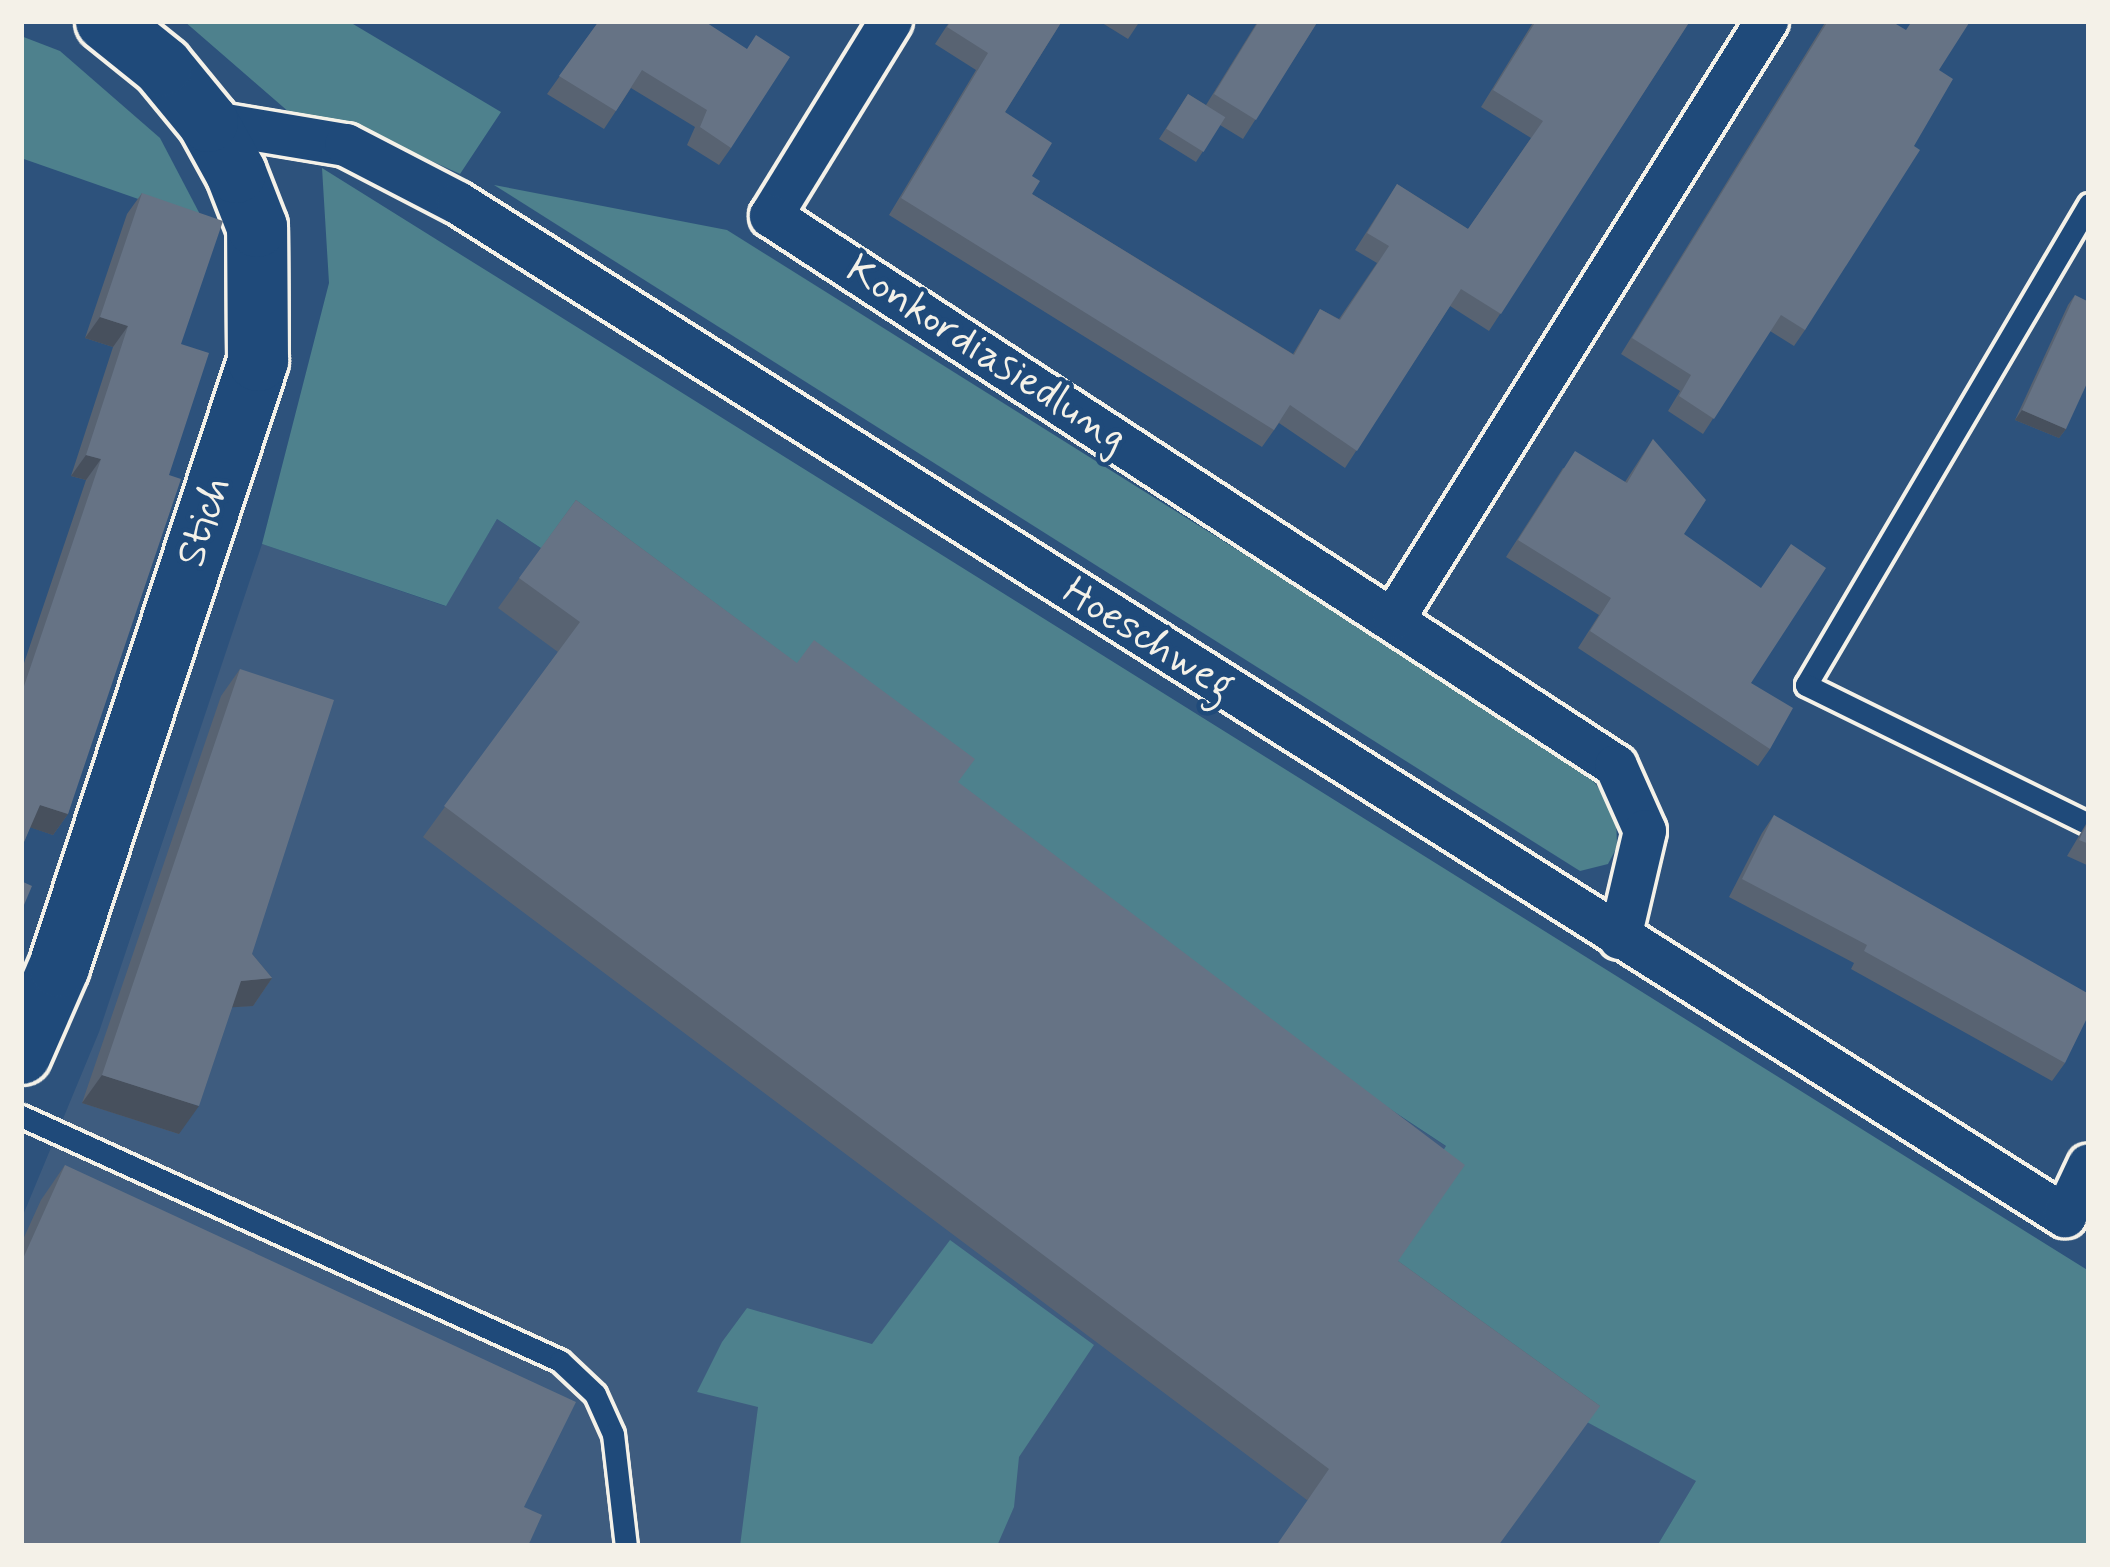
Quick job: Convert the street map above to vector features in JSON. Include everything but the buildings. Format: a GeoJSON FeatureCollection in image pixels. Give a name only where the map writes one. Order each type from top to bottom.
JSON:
{"type":"FeatureCollection","features":[{"type":"Feature","properties":{"kind":"main road","name":"Stich"},"geometry":{"type":"LineString","coordinates":[[21,1054],[59,967],[258,361],[256,227],[208,122],[162,66],[106,21]]}},
{"type":"Feature","properties":{"kind":"street","name":"Konkordiasiedlung"},"geometry":{"type":"LineString","coordinates":[[891,21],[771,216],[1616,766],[1645,831],[1620,938]]}},
{"type":"Feature","properties":{"kind":"street"},"geometry":{"type":"LineString","coordinates":[[1394,618],[1767,21]]}},
{"type":"Feature","properties":{"kind":"street","name":"Hoeschweg"},"geometry":{"type":"LineString","coordinates":[[208,122],[346,145],[458,203],[2065,1216],[2089,1165]]}},
{"type":"Feature","properties":{"kind":"lane"},"geometry":{"type":"LineString","coordinates":[[2089,205],[1806,685],[2089,824]]}},
{"type":"Feature","properties":{"kind":"lane"},"geometry":{"type":"LineString","coordinates":[[21,1116],[560,1361],[595,1394],[613,1434],[626,1546]]}},
{"type":"Feature","properties":{"kind":"shaded area"},"geometry":{"type":"Polygon","coordinates":[[[497,519],[1447,1147],[1352,1295],[1697,1481],[1657,1546],[21,1546],[21,1220],[99,1032],[262,544],[445,606],[497,519]]]}},
{"type":"Feature","properties":{"kind":"green space"},"geometry":{"type":"Polygon","coordinates":[[[184,21],[348,21],[501,112],[460,174],[346,122],[290,113],[184,21]]]}},
{"type":"Feature","properties":{"kind":"green space"},"geometry":{"type":"Polygon","coordinates":[[[21,36],[60,51],[160,138],[204,222],[21,158],[21,36]]]}},
{"type":"Feature","properties":{"kind":"green space"},"geometry":{"type":"Polygon","coordinates":[[[322,168],[2089,1271],[2089,1546],[1657,1546],[1696,1481],[1352,1295],[1446,1146],[497,519],[446,606],[262,544],[329,283],[322,168]]]}},
{"type":"Feature","properties":{"kind":"green space"},"geometry":{"type":"Polygon","coordinates":[[[494,185],[727,230],[1584,767],[1616,814],[1617,847],[1608,864],[1580,871],[494,185]]]}},
{"type":"Feature","properties":{"kind":"green space"},"geometry":{"type":"Polygon","coordinates":[[[950,1240],[1094,1345],[1019,1457],[1014,1507],[997,1546],[740,1546],[758,1407],[697,1392],[722,1342],[747,1308],[872,1344],[950,1240]]]}}]}
